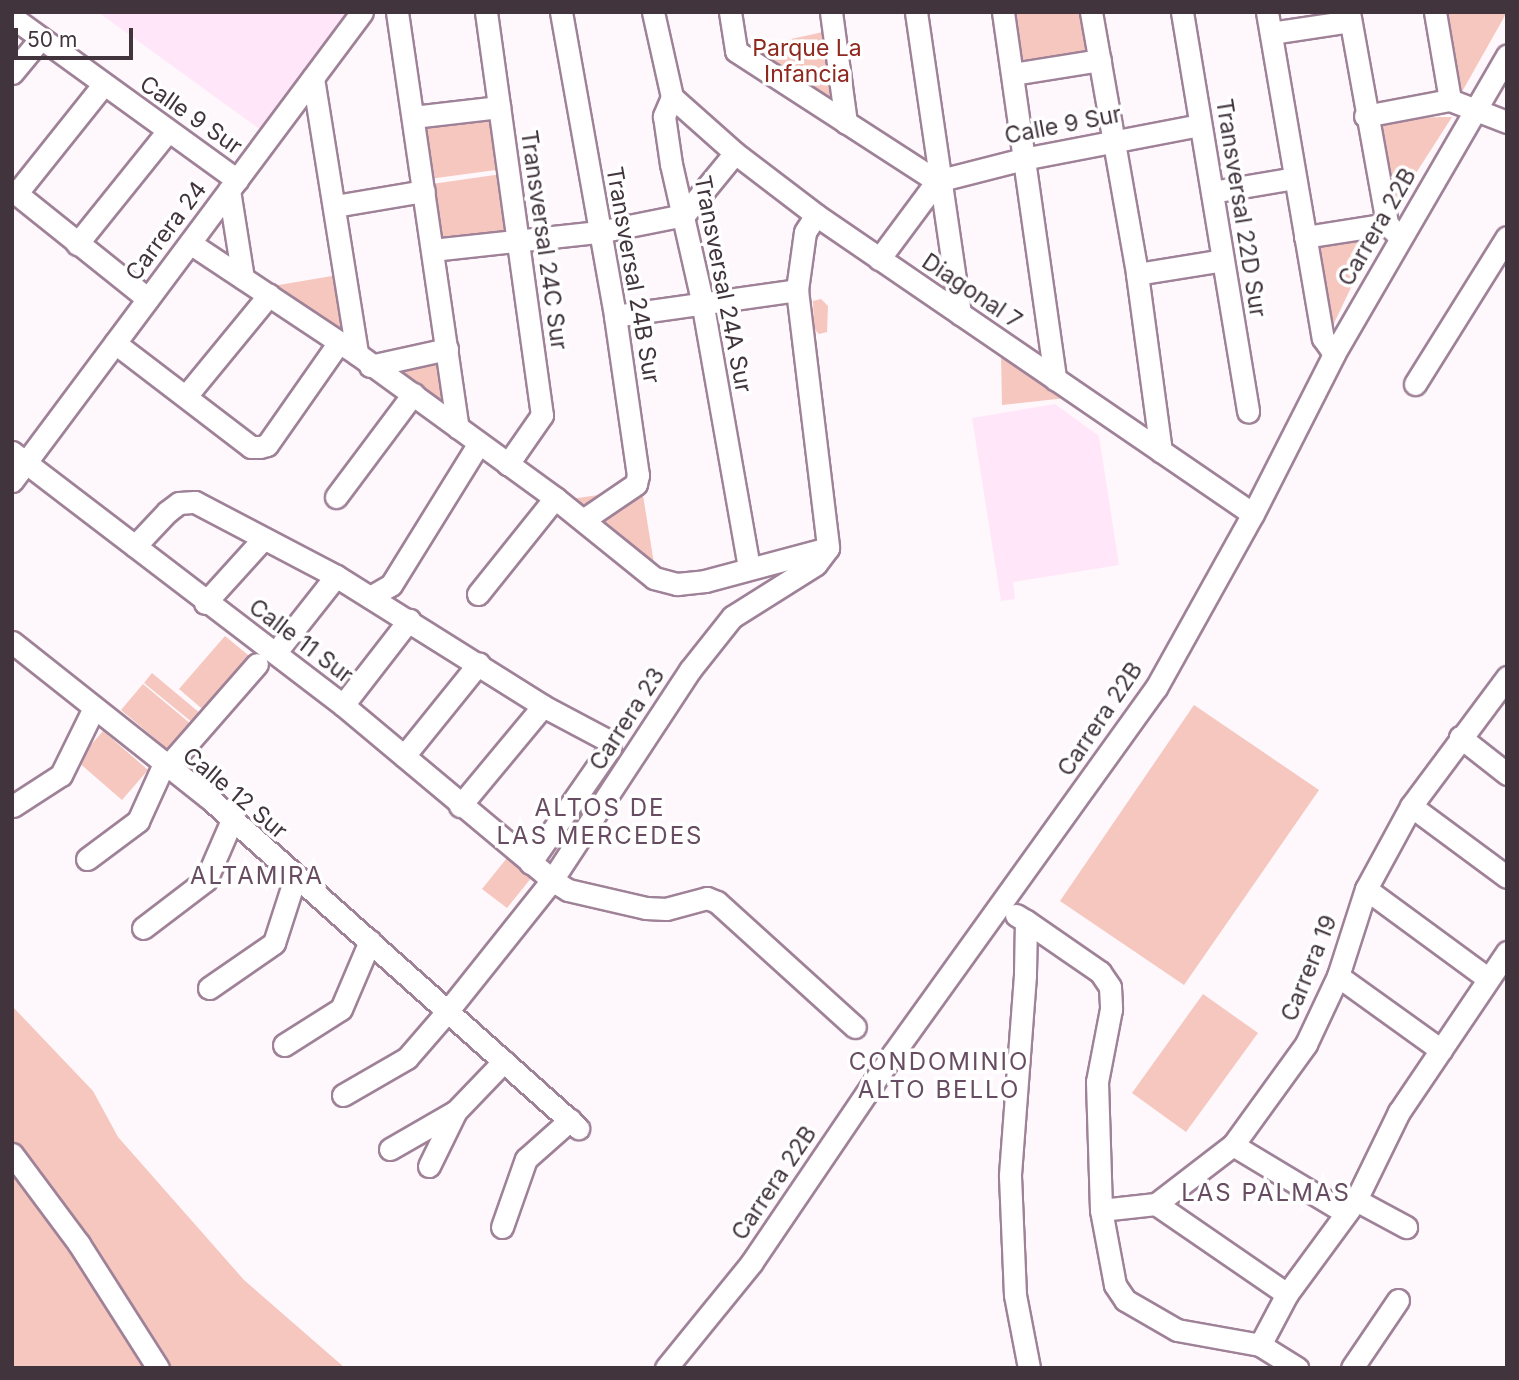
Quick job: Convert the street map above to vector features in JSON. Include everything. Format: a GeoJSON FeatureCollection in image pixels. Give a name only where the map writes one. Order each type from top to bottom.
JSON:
{"type":"FeatureCollection","features":[{"type":"Feature","properties":{"kind":"street","name":"Carrera 24"},"geometry":{"type":"LineString","coordinates":[[12,481],[20,457],[115,344],[362,12]]}},
{"type":"Feature","properties":{"kind":"street"},"geometry":{"type":"LineString","coordinates":[[397,12],[458,428]]}},
{"type":"Feature","properties":{"kind":"street","name":"Transversal 24C Sur"},"geometry":{"type":"LineString","coordinates":[[486,12],[542,415],[508,464]]}},
{"type":"Feature","properties":{"kind":"street","name":"Transversal 24B Sur"},"geometry":{"type":"LineString","coordinates":[[561,12],[615,316],[638,479],[583,520]]}},
{"type":"Feature","properties":{"kind":"street","name":"Transversal 24A Sur"},"geometry":{"type":"LineString","coordinates":[[653,12],[671,96],[664,116],[702,301],[749,567]]}},
{"type":"Feature","properties":{"kind":"street"},"geometry":{"type":"LineString","coordinates":[[730,12],[736,51],[937,181]]}},
{"type":"Feature","properties":{"kind":"street"},"geometry":{"type":"LineString","coordinates":[[831,12],[846,123]]}},
{"type":"Feature","properties":{"kind":"street"},"geometry":{"type":"LineString","coordinates":[[916,12],[937,181],[960,314]]}},
{"type":"Feature","properties":{"kind":"street"},"geometry":{"type":"LineString","coordinates":[[1003,12],[1055,379]]}},
{"type":"Feature","properties":{"kind":"street"},"geometry":{"type":"LineString","coordinates":[[1091,12],[1137,274],[1161,451]]}},
{"type":"Feature","properties":{"kind":"street","name":"Transversal 22D Sur"},"geometry":{"type":"LineString","coordinates":[[1182,12],[1248,412]]}},
{"type":"Feature","properties":{"kind":"street"},"geometry":{"type":"LineString","coordinates":[[1435,12],[1450,100]]}},
{"type":"Feature","properties":{"kind":"street"},"geometry":{"type":"LineString","coordinates":[[1305,237],[1393,230],[1365,116],[1349,17],[1269,22],[1305,237],[1323,338],[1334,354]]}},
{"type":"Feature","properties":{"kind":"street","name":"Calle 9 Sur"},"geometry":{"type":"LineString","coordinates":[[12,18],[168,131],[233,185]]}},
{"type":"Feature","properties":{"kind":"street"},"geometry":{"type":"LineString","coordinates":[[12,73],[41,38]]}},
{"type":"Feature","properties":{"kind":"street","name":"Carrera 22B"},"geometry":{"type":"LineString","coordinates":[[666,1368],[752,1262],[892,1055],[1156,688],[1253,514],[1393,230],[1478,108],[1507,55]]}},
{"type":"Feature","properties":{"kind":"street"},"geometry":{"type":"LineString","coordinates":[[1013,74],[1100,60]]}},
{"type":"Feature","properties":{"kind":"street"},"geometry":{"type":"LineString","coordinates":[[313,78],[364,360]]}},
{"type":"Feature","properties":{"kind":"street"},"geometry":{"type":"LineString","coordinates":[[103,85],[14,192],[148,299]]}},
{"type":"Feature","properties":{"kind":"street","name":"Diagonal 7"},"geometry":{"type":"LineString","coordinates":[[671,96],[735,153],[816,215],[1253,514]]}},
{"type":"Feature","properties":{"kind":"street"},"geometry":{"type":"LineString","coordinates":[[1365,116],[1450,100],[1478,108],[1507,122]]}},
{"type":"Feature","properties":{"kind":"street"},"geometry":{"type":"LineString","coordinates":[[413,117],[499,107]]}},
{"type":"Feature","properties":{"kind":"street","name":"Calle 9 Sur"},"geometry":{"type":"LineString","coordinates":[[937,181],[1023,159],[1200,125]]}},
{"type":"Feature","properties":{"kind":"street"},"geometry":{"type":"LineString","coordinates":[[77,244],[168,131]]}},
{"type":"Feature","properties":{"kind":"street"},"geometry":{"type":"LineString","coordinates":[[432,250],[599,232],[684,215],[735,153]]}},
{"type":"Feature","properties":{"kind":"street"},"geometry":{"type":"LineString","coordinates":[[1212,192],[1295,178]]}},
{"type":"Feature","properties":{"kind":"street"},"geometry":{"type":"LineString","coordinates":[[878,258],[937,181]]}},
{"type":"Feature","properties":{"kind":"street"},"geometry":{"type":"LineString","coordinates":[[233,185],[243,278]]}},
{"type":"Feature","properties":{"kind":"street"},"geometry":{"type":"LineString","coordinates":[[335,206],[424,191]]}},
{"type":"Feature","properties":{"kind":"street"},"geometry":{"type":"LineString","coordinates":[[190,243],[340,342],[555,498],[654,578],[677,584],[705,581],[749,567],[828,548],[797,290],[805,232],[816,215]]}},
{"type":"Feature","properties":{"kind":"street"},"geometry":{"type":"LineString","coordinates":[[1415,384],[1507,237]]}},
{"type":"Feature","properties":{"kind":"street"},"geometry":{"type":"LineString","coordinates":[[1137,274],[1223,260]]}},
{"type":"Feature","properties":{"kind":"street"},"geometry":{"type":"LineString","coordinates":[[615,316],[702,301],[797,290]]}},
{"type":"Feature","properties":{"kind":"street"},"geometry":{"type":"LineString","coordinates":[[186,396],[269,295]]}},
{"type":"Feature","properties":{"kind":"street"},"geometry":{"type":"LineString","coordinates":[[115,344],[251,447],[267,445],[340,342]]}},
{"type":"Feature","properties":{"kind":"street"},"geometry":{"type":"LineString","coordinates":[[364,360],[447,349]]}},
{"type":"Feature","properties":{"kind":"street"},"geometry":{"type":"LineString","coordinates":[[337,497],[412,394]]}},
{"type":"Feature","properties":{"kind":"street"},"geometry":{"type":"LineString","coordinates":[[370,597],[391,585],[479,443]]}},
{"type":"Feature","properties":{"kind":"street","name":"Calle 11 Sur"},"geometry":{"type":"LineString","coordinates":[[20,457],[205,603],[276,652],[344,705],[460,806],[552,880],[568,890],[646,908],[667,909],[707,898],[717,902],[855,1027]]}},
{"type":"Feature","properties":{"kind":"street"},"geometry":{"type":"LineString","coordinates":[[478,594],[555,498]]}},
{"type":"Feature","properties":{"kind":"street"},"geometry":{"type":"LineString","coordinates":[[135,547],[167,512],[179,503],[195,502],[336,576],[479,663],[543,706],[610,743],[530,863]]}},
{"type":"Feature","properties":{"kind":"street"},"geometry":{"type":"LineString","coordinates":[[205,603],[263,539]]}},
{"type":"Feature","properties":{"kind":"street","name":"Carrera 23"},"geometry":{"type":"LineString","coordinates":[[343,1095],[407,1058],[446,1013],[552,880],[690,670],[732,617],[816,564],[828,548]]}},
{"type":"Feature","properties":{"kind":"street"},"geometry":{"type":"LineString","coordinates":[[276,652],[336,576]]}},
{"type":"Feature","properties":{"kind":"street"},"geometry":{"type":"LineString","coordinates":[[344,705],[410,620]]}},
{"type":"Feature","properties":{"kind":"street","name":"Calle 12 Sur"},"geometry":{"type":"LineString","coordinates":[[14,649],[94,708],[232,820],[574,1124],[526,1159],[502,1227]]}},
{"type":"Feature","properties":{"kind":"street"},"geometry":{"type":"LineString","coordinates":[[404,756],[479,663]]}},
{"type":"Feature","properties":{"kind":"street"},"geometry":{"type":"LineString","coordinates":[[87,859],[138,821],[164,767],[257,664]]}},
{"type":"Feature","properties":{"kind":"street","name":"Carrera 19"},"geometry":{"type":"LineString","coordinates":[[1156,1205],[1233,1145],[1306,1044],[1338,976],[1366,889],[1411,806],[1507,677]]}},
{"type":"Feature","properties":{"kind":"street"},"geometry":{"type":"LineString","coordinates":[[460,806],[543,706]]}},
{"type":"Feature","properties":{"kind":"street"},"geometry":{"type":"LineString","coordinates":[[13,806],[61,775],[94,708]]}},
{"type":"Feature","properties":{"kind":"street"},"geometry":{"type":"LineString","coordinates":[[1460,737],[1507,774]]}},
{"type":"Feature","properties":{"kind":"street"},"geometry":{"type":"LineString","coordinates":[[1411,806],[1507,877]]}},
{"type":"Feature","properties":{"kind":"street"},"geometry":{"type":"LineString","coordinates":[[143,928],[206,880],[232,820]]}},
{"type":"Feature","properties":{"kind":"street"},"geometry":{"type":"LineString","coordinates":[[209,988],[274,943],[295,878]]}},
{"type":"Feature","properties":{"kind":"street"},"geometry":{"type":"LineString","coordinates":[[1366,889],[1487,978]]}},
{"type":"Feature","properties":{"kind":"street"},"geometry":{"type":"LineString","coordinates":[[1001,907],[1100,972],[1110,987],[1111,1009],[1097,1082],[1101,1210],[1108,1260],[1125,1300],[1177,1331],[1260,1345],[1297,1368]]}},
{"type":"Feature","properties":{"kind":"street"},"geometry":{"type":"LineString","coordinates":[[1026,921],[1010,1175],[1015,1295],[1029,1368]]}},
{"type":"Feature","properties":{"kind":"street"},"geometry":{"type":"LineString","coordinates":[[285,1045],[341,1009],[369,941]]}},
{"type":"Feature","properties":{"kind":"street"},"geometry":{"type":"LineString","coordinates":[[1260,1345],[1287,1294],[1351,1207],[1399,1112],[1507,952]]}},
{"type":"Feature","properties":{"kind":"street"},"geometry":{"type":"LineString","coordinates":[[1338,976],[1441,1050]]}},
{"type":"Feature","properties":{"kind":"street"},"geometry":{"type":"LineString","coordinates":[[390,1149],[456,1111],[505,1061]]}},
{"type":"Feature","properties":{"kind":"street"},"geometry":{"type":"LineString","coordinates":[[429,1166],[456,1111]]}},
{"type":"Feature","properties":{"kind":"street"},"geometry":{"type":"LineString","coordinates":[[1233,1145],[1351,1207],[1406,1227]]}},
{"type":"Feature","properties":{"kind":"street"},"geometry":{"type":"LineString","coordinates":[[12,1154],[79,1244],[158,1368]]}},
{"type":"Feature","properties":{"kind":"street"},"geometry":{"type":"LineString","coordinates":[[1101,1210],[1156,1205],[1287,1294]]}},
{"type":"Feature","properties":{"kind":"street"},"geometry":{"type":"LineString","coordinates":[[1352,1368],[1398,1300]]}},
{"type":"Feature","properties":{"kind":"shaded area"},"geometry":{"type":"Polygon","coordinates":[[[98,12],[353,12],[261,130],[98,12]]]}},
{"type":"Feature","properties":{"kind":"shaded area"},"geometry":{"type":"Polygon","coordinates":[[[1055,404],[1099,436],[1119,565],[1013,582],[1015,599],[1001,601],[972,418],[1055,404]]]}},
{"type":"Feature","properties":{"kind":"green space"},"geometry":{"type":"Polygon","coordinates":[[[1013,12],[1086,12],[1093,55],[1023,67],[1013,12]]]}},
{"type":"Feature","properties":{"kind":"green space"},"geometry":{"type":"Polygon","coordinates":[[[1443,12],[1507,12],[1459,97],[1443,12]]]}},
{"type":"Feature","properties":{"kind":"green space","name":"Parque La Infancia"},"geometry":{"type":"Polygon","coordinates":[[[828,31],[839,110],[745,49],[828,31]]]}},
{"type":"Feature","properties":{"kind":"green space"},"geometry":{"type":"Polygon","coordinates":[[[495,111],[503,169],[429,179],[420,121],[495,111]]]}},
{"type":"Feature","properties":{"kind":"green space"},"geometry":{"type":"Polygon","coordinates":[[[1452,117],[1391,212],[1376,118],[1452,117]]]}},
{"type":"Feature","properties":{"kind":"green space"},"geometry":{"type":"Polygon","coordinates":[[[502,174],[511,231],[434,243],[425,185],[502,174]]]}},
{"type":"Feature","properties":{"kind":"green space"},"geometry":{"type":"Polygon","coordinates":[[[1374,239],[1328,336],[1314,241],[1374,239]]]}},
{"type":"Feature","properties":{"kind":"green space"},"geometry":{"type":"Polygon","coordinates":[[[338,275],[350,344],[273,286],[338,275]]]}},
{"type":"Feature","properties":{"kind":"green space"},"geometry":{"type":"Polygon","coordinates":[[[821,299],[828,306],[827,332],[819,334],[814,329],[813,301],[821,299]]]}},
{"type":"Feature","properties":{"kind":"green space"},"geometry":{"type":"Polygon","coordinates":[[[1001,353],[1066,398],[1002,405],[1001,353]]]}},
{"type":"Feature","properties":{"kind":"green space"},"geometry":{"type":"Polygon","coordinates":[[[442,354],[449,417],[377,367],[442,354]]]}},
{"type":"Feature","properties":{"kind":"green space"},"geometry":{"type":"Polygon","coordinates":[[[642,489],[655,570],[563,500],[642,489]]]}},
{"type":"Feature","properties":{"kind":"green space"},"geometry":{"type":"Polygon","coordinates":[[[225,636],[253,659],[207,713],[179,689],[225,636]]]}},
{"type":"Feature","properties":{"kind":"green space"},"geometry":{"type":"Polygon","coordinates":[[[152,673],[201,714],[193,723],[144,683],[152,673]]]}},
{"type":"Feature","properties":{"kind":"green space"},"geometry":{"type":"Polygon","coordinates":[[[143,684],[192,725],[170,751],[121,710],[143,684]]]}},
{"type":"Feature","properties":{"kind":"green space"},"geometry":{"type":"Polygon","coordinates":[[[1194,705],[1319,790],[1184,985],[1060,901],[1194,705]]]}},
{"type":"Feature","properties":{"kind":"green space"},"geometry":{"type":"Polygon","coordinates":[[[103,731],[148,770],[122,800],[77,761],[103,731]]]}},
{"type":"Feature","properties":{"kind":"green space"},"geometry":{"type":"Polygon","coordinates":[[[511,853],[536,872],[507,908],[482,889],[511,853]]]}},
{"type":"Feature","properties":{"kind":"green space"},"geometry":{"type":"Polygon","coordinates":[[[1203,994],[1258,1033],[1186,1132],[1132,1093],[1203,994]]]}},
{"type":"Feature","properties":{"kind":"green space"},"geometry":{"type":"Polygon","coordinates":[[[12,1006],[93,1091],[118,1137],[244,1280],[345,1368],[12,1368],[12,1006]]]}},
{"type":"Feature","properties":{"kind":"district","name":"ALTOS DE LAS MERCEDES"},"geometry":{"type":"Point","coordinates":[600,822]}},
{"type":"Feature","properties":{"kind":"district","name":"ALTAMIRA"},"geometry":{"type":"Point","coordinates":[257,876]}},
{"type":"Feature","properties":{"kind":"district","name":"CONDOMINIO ALTO BELLO"},"geometry":{"type":"Point","coordinates":[939,1076]}},
{"type":"Feature","properties":{"kind":"district","name":"LAS PALMAS"},"geometry":{"type":"Point","coordinates":[1266,1193]}}]}
